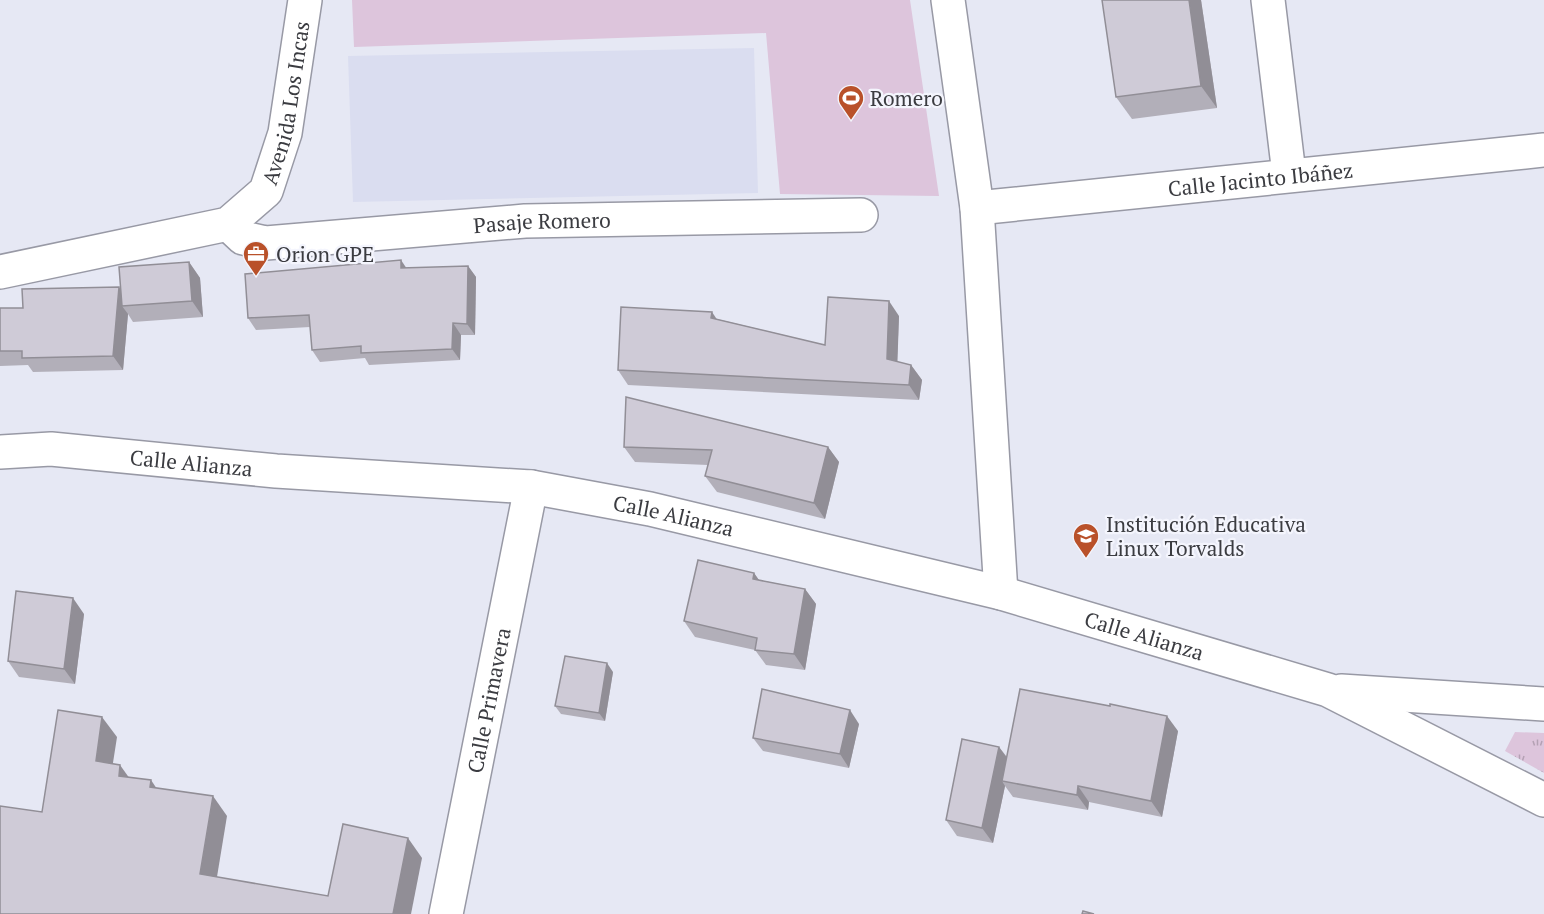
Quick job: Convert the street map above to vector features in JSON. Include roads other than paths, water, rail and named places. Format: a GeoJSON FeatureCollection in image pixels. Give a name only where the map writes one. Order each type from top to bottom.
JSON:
{"type":"FeatureCollection","features":[{"type":"Feature","properties":{"kind":"street","name":"Avenida Los Incas"},"geometry":{"type":"LineString","coordinates":[[228,224],[266,191],[285,133],[305,0]]}},
{"type":"Feature","properties":{"kind":"street"},"geometry":{"type":"LineString","coordinates":[[948,0],[977,208],[1000,593]]}},
{"type":"Feature","properties":{"kind":"street"},"geometry":{"type":"LineString","coordinates":[[1268,0],[1289,174]]}},
{"type":"Feature","properties":{"kind":"street","name":"Calle Jacinto Ibáñez"},"geometry":{"type":"LineString","coordinates":[[977,208],[1289,174],[1544,150]]}},
{"type":"Feature","properties":{"kind":"street","name":"Pasaje Romero"},"geometry":{"type":"LineString","coordinates":[[228,224],[243,238],[266,243],[525,221],[861,215]]}},
{"type":"Feature","properties":{"kind":"street"},"geometry":{"type":"LineString","coordinates":[[0,272],[228,224]]}},
{"type":"Feature","properties":{"kind":"street","name":"Calle Alianza"},"geometry":{"type":"LineString","coordinates":[[0,452],[51,449],[276,471],[531,487],[650,509],[1000,593],[1328,690],[1544,800]]}},
{"type":"Feature","properties":{"kind":"street","name":"Calle Primavera"},"geometry":{"type":"LineString","coordinates":[[446,914],[531,487]]}},
{"type":"Feature","properties":{"kind":"street","name":"Calle Alianza"},"geometry":{"type":"LineString","coordinates":[[1328,690],[1544,704]]}},
{"type":"Feature","properties":{"kind":"place","name":"Romero"},"geometry":{"type":"Point","coordinates":[851,121]}},
{"type":"Feature","properties":{"kind":"place","name":"Orion GPE"},"geometry":{"type":"Point","coordinates":[256,277]}},
{"type":"Feature","properties":{"kind":"place","name":"Institución Educativa Linux Torvalds"},"geometry":{"type":"Point","coordinates":[1086,559]}}]}
